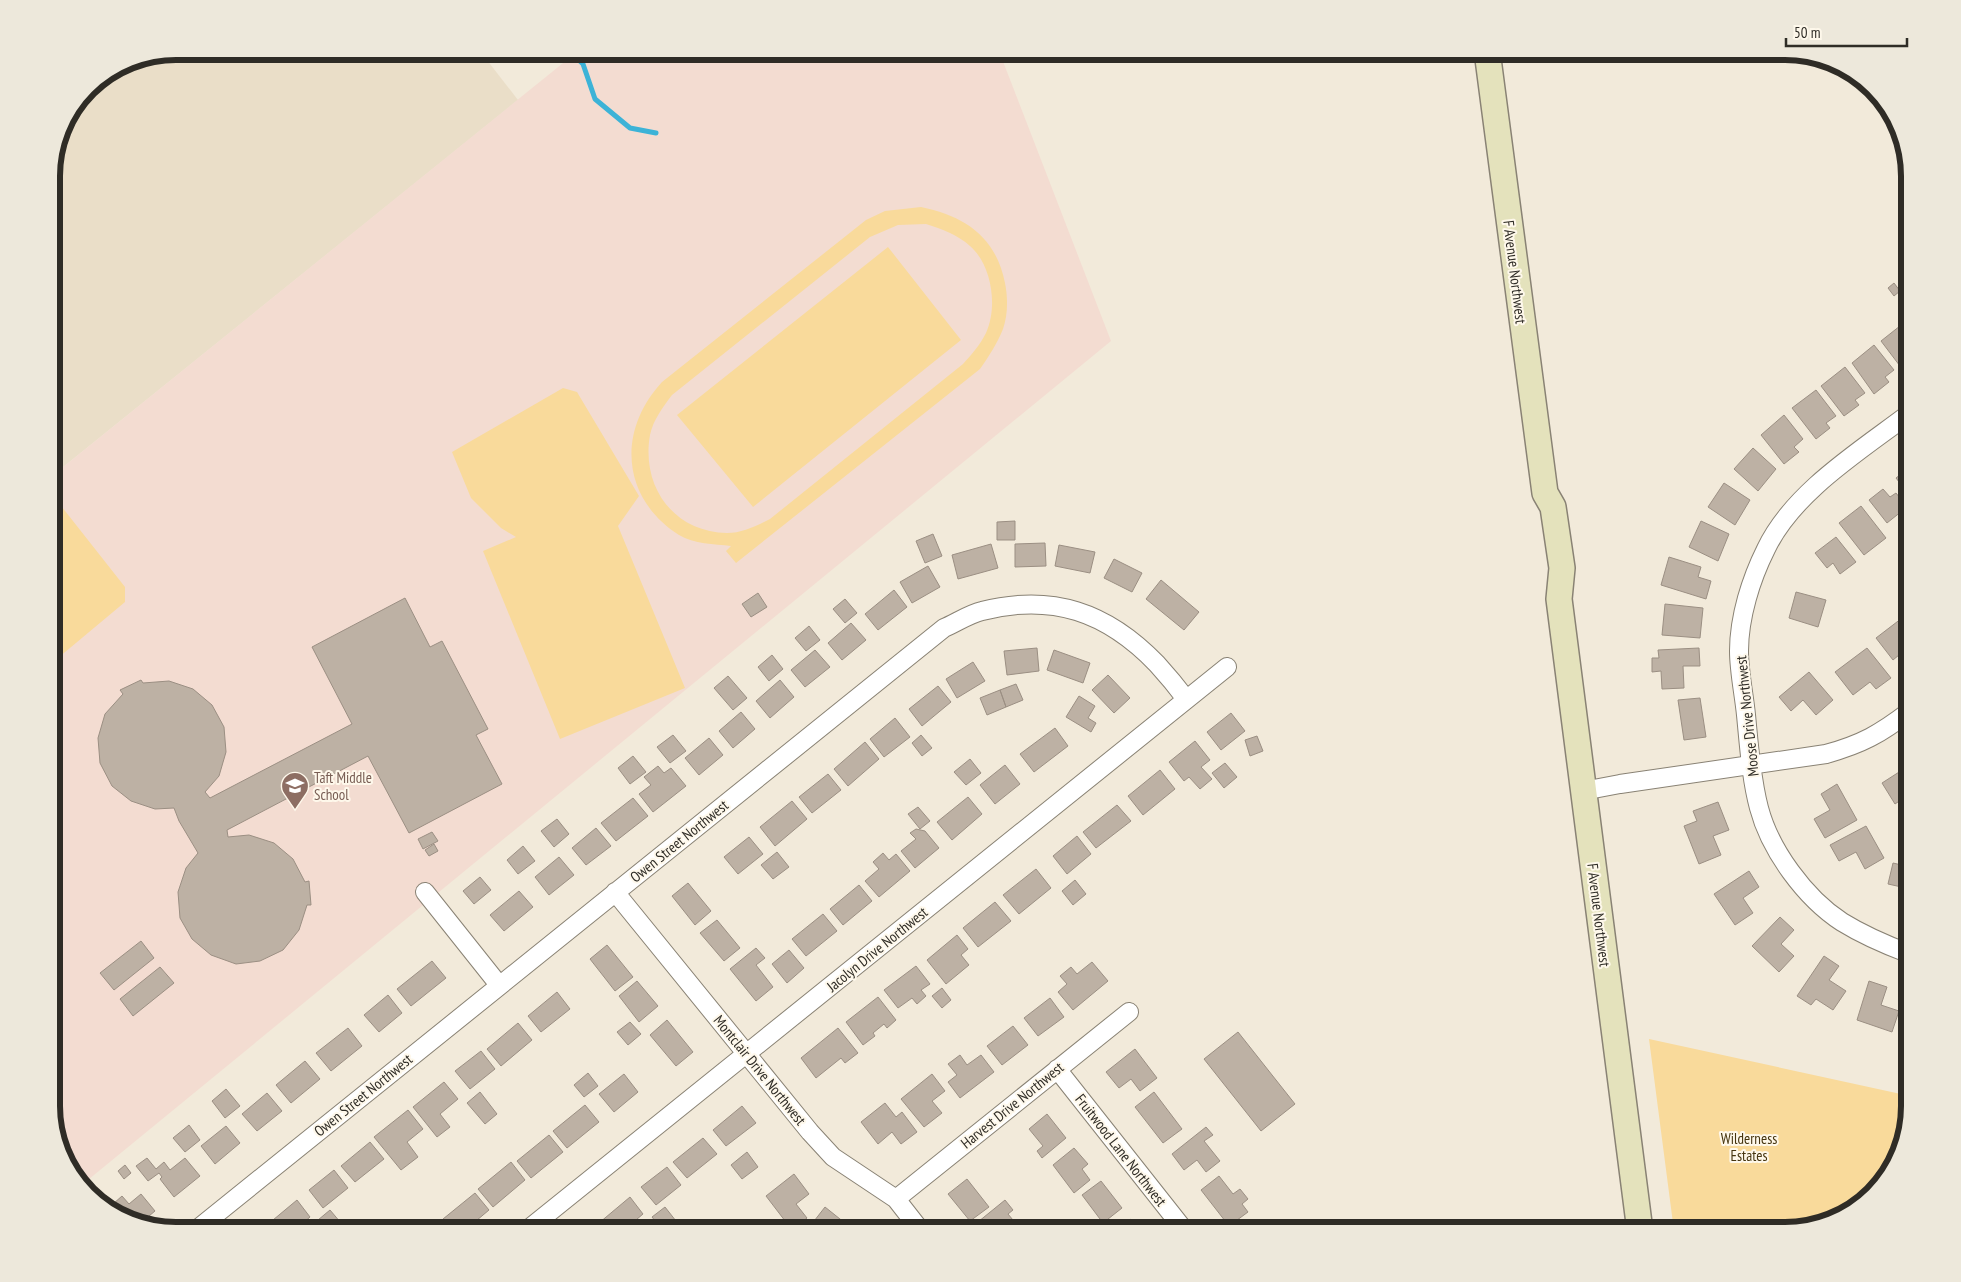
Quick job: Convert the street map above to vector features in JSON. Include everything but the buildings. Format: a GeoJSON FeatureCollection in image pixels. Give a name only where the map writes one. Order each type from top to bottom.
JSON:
{"type":"FeatureCollection","features":[{"type":"Feature","properties":{"kind":"main road","name":"F Avenue Northwest"},"geometry":{"type":"LineString","coordinates":[[1488,60],[1544,493],[1553,507],[1562,568],[1559,599],[1639,1222]]}},
{"type":"Feature","properties":{"kind":"street","name":"Moose Drive Northwest"},"geometry":{"type":"LineString","coordinates":[[1901,420],[1808,492],[1783,520],[1766,548],[1751,585],[1743,618],[1739,650],[1751,764],[1759,808],[1772,843],[1790,872],[1815,899],[1841,921],[1883,944],[1901,951]]}},
{"type":"Feature","properties":{"kind":"street","name":"Owen Street Northwest"},"geometry":{"type":"LineString","coordinates":[[205,1222],[944,628],[981,611],[1017,606],[1053,605],[1091,615],[1129,638],[1157,664],[1186,699]]}},
{"type":"Feature","properties":{"kind":"street","name":"Jacolyn Drive Northwest"},"geometry":{"type":"LineString","coordinates":[[537,1222],[1227,667]]}},
{"type":"Feature","properties":{"kind":"street"},"geometry":{"type":"LineString","coordinates":[[1583,791],[1826,754],[1855,746],[1886,729],[1901,718]]}},
{"type":"Feature","properties":{"kind":"street"},"geometry":{"type":"LineString","coordinates":[[425,892],[499,985]]}},
{"type":"Feature","properties":{"kind":"street","name":"Montclair Drive Northwest"},"geometry":{"type":"LineString","coordinates":[[615,892],[810,1132],[833,1157],[896,1199],[914,1222]]}},
{"type":"Feature","properties":{"kind":"street","name":"Harvest Drive Northwest"},"geometry":{"type":"LineString","coordinates":[[896,1199],[1129,1012]]}},
{"type":"Feature","properties":{"kind":"street","name":"Fruitwood Lane Northwest"},"geometry":{"type":"LineString","coordinates":[[1057,1069],[1178,1222]]}},
{"type":"Feature","properties":{"kind":"shaded area"},"geometry":{"type":"Polygon","coordinates":[[[169,60],[487,60],[518,100],[60,470],[60,169],[64,146],[76,118],[94,94],[105,84],[139,66],[169,60]]]}},
{"type":"Feature","properties":{"kind":"shaded area","name":"Taft Middle School"},"geometry":{"type":"Polygon","coordinates":[[[567,60],[1002,60],[1111,341],[88,1180],[76,1164],[66,1143],[60,1113],[60,470],[567,60]]]}},
{"type":"Feature","properties":{"kind":"green space"},"geometry":{"type":"Polygon","coordinates":[[[921,207],[937,211],[965,223],[986,241],[1001,267],[1007,300],[1007,312],[1003,329],[990,355],[980,369],[736,563],[726,551],[731,546],[698,542],[679,535],[660,520],[646,502],[636,483],[632,463],[632,442],[638,421],[647,401],[662,382],[866,220],[885,211],[921,207]],[[926,224],[898,225],[870,237],[672,395],[653,424],[650,435],[649,454],[651,472],[656,488],[665,503],[677,515],[691,524],[708,531],[727,533],[754,527],[770,519],[963,364],[976,349],[986,333],[992,311],[991,287],[988,275],[977,254],[970,246],[944,230],[926,224]]]}},
{"type":"Feature","properties":{"kind":"green space"},"geometry":{"type":"Polygon","coordinates":[[[888,247],[961,340],[753,507],[677,415],[888,247]]]}},
{"type":"Feature","properties":{"kind":"green space"},"geometry":{"type":"Polygon","coordinates":[[[563,388],[577,392],[639,496],[618,526],[685,688],[560,739],[483,551],[516,537],[501,528],[471,498],[452,452],[563,388]]]}},
{"type":"Feature","properties":{"kind":"green space"},"geometry":{"type":"Polygon","coordinates":[[[60,505],[125,587],[125,602],[60,656],[60,505]]]}},
{"type":"Feature","properties":{"kind":"green space","name":"Wilderness Estates"},"geometry":{"type":"Polygon","coordinates":[[[1649,1039],[1901,1094],[1899,1128],[1889,1157],[1872,1182],[1861,1193],[1836,1210],[1822,1216],[1800,1221],[1673,1222],[1649,1039]]]}},
{"type":"Feature","properties":{"kind":"waterway"},"geometry":{"type":"LineString","coordinates":[[579,60],[583,64],[595,99],[630,128],[656,133]]}},
{"type":"Feature","properties":{"kind":"place","name":"Taft Middle School"},"geometry":{"type":"Point","coordinates":[295,810]}}]}
